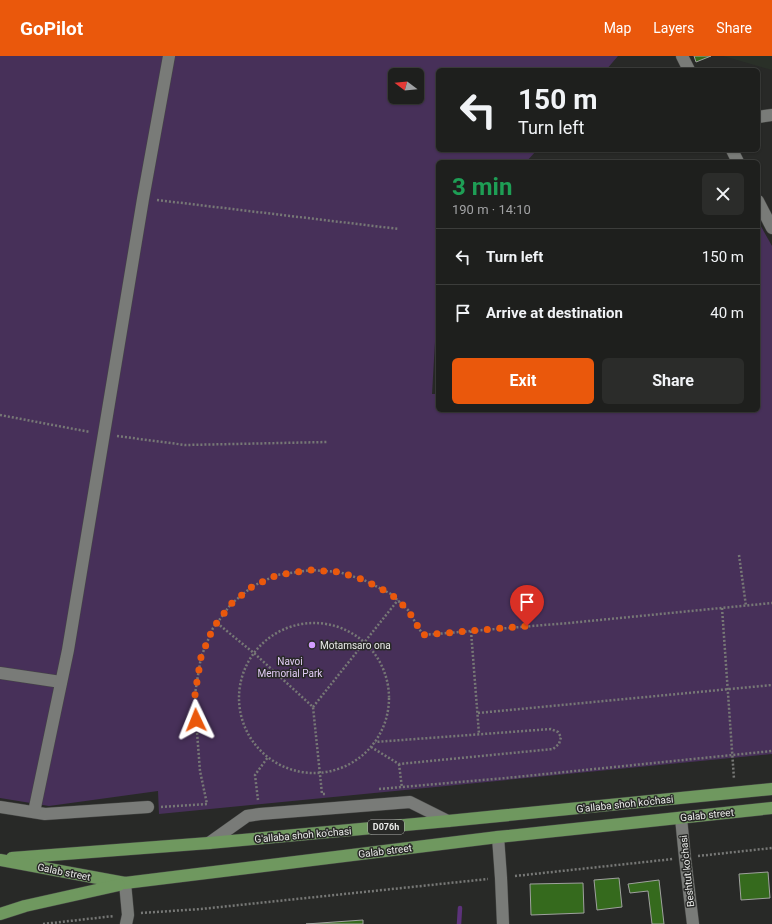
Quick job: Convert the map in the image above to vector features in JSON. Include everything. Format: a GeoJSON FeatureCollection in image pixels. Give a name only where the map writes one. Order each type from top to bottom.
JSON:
{"type":"FeatureCollection","features":[{"type":"Feature","properties":{"kind":"main road","name":"G'allaba shoh ko'chasi"},"geometry":{"type":"LineString","coordinates":[[0,859],[209,843],[772,789]]}},
{"type":"Feature","properties":{"kind":"main road","name":"Galab street"},"geometry":{"type":"LineString","coordinates":[[0,859],[125,883],[498,836],[772,808]]}},
{"type":"Feature","properties":{"kind":"main road"},"geometry":{"type":"LineString","coordinates":[[0,914],[25,906],[125,883]]}},
{"type":"Feature","properties":{"kind":"street"},"geometry":{"type":"LineString","coordinates":[[34,812],[68,650],[143,199],[169,56]]}},
{"type":"Feature","properties":{"kind":"street"},"geometry":{"type":"LineString","coordinates":[[682,56],[688,68]]}},
{"type":"Feature","properties":{"kind":"street"},"geometry":{"type":"LineString","coordinates":[[760,117],[772,115]]}},
{"type":"Feature","properties":{"kind":"street"},"geometry":{"type":"LineString","coordinates":[[760,205],[772,228]]}},
{"type":"Feature","properties":{"kind":"street"},"geometry":{"type":"LineString","coordinates":[[0,673],[61,682]]}},
{"type":"Feature","properties":{"kind":"street"},"geometry":{"type":"LineString","coordinates":[[209,843],[247,816],[260,814],[410,802],[448,821]]}},
{"type":"Feature","properties":{"kind":"street"},"geometry":{"type":"LineString","coordinates":[[0,807],[45,814],[148,807]]}},
{"type":"Feature","properties":{"kind":"street","name":"Beshtut ko'chasi"},"geometry":{"type":"LineString","coordinates":[[681,818],[693,924]]}},
{"type":"Feature","properties":{"kind":"street"},"geometry":{"type":"LineString","coordinates":[[498,836],[503,924]]}},
{"type":"Feature","properties":{"kind":"street"},"geometry":{"type":"LineString","coordinates":[[125,883],[127,919]]}},
{"type":"Feature","properties":{"kind":"path"},"geometry":{"type":"LineString","coordinates":[[143,199],[399,229]]}},
{"type":"Feature","properties":{"kind":"path"},"geometry":{"type":"LineString","coordinates":[[0,415],[104,434],[185,445],[328,442]]}},
{"type":"Feature","properties":{"kind":"path"},"geometry":{"type":"LineString","coordinates":[[739,555],[746,606]]}},
{"type":"Feature","properties":{"kind":"path"},"geometry":{"type":"LineString","coordinates":[[148,807],[207,804],[200,771],[196,732],[195,694],[201,657],[213,628],[231,604],[253,586],[277,575],[311,570],[339,572],[364,580],[391,594],[398,600],[408,610],[423,635],[569,623],[772,603]]}},
{"type":"Feature","properties":{"kind":"path"},"geometry":{"type":"LineString","coordinates":[[313,707],[398,600]]}},
{"type":"Feature","properties":{"kind":"path"},"geometry":{"type":"LineString","coordinates":[[722,608],[735,793]]}},
{"type":"Feature","properties":{"kind":"path"},"geometry":{"type":"LineString","coordinates":[[217,623],[255,654],[313,707],[322,794],[330,793]]}},
{"type":"Feature","properties":{"kind":"path"},"geometry":{"type":"LineString","coordinates":[[308,623],[331,625],[353,633],[371,649],[384,669],[389,692],[388,716],[378,738],[363,756],[342,768],[320,773],[294,771],[270,759],[252,741],[242,717],[240,691],[246,666],[255,654],[261,645],[283,630],[308,623]]}},
{"type":"Feature","properties":{"kind":"path"},"geometry":{"type":"LineString","coordinates":[[471,631],[480,734]]}},
{"type":"Feature","properties":{"kind":"path"},"geometry":{"type":"LineString","coordinates":[[478,713],[772,685]]}},
{"type":"Feature","properties":{"kind":"path"},"geometry":{"type":"LineString","coordinates":[[371,746],[399,764],[554,749],[559,744],[561,737],[558,732],[551,729],[374,742]]}},
{"type":"Feature","properties":{"kind":"path"},"geometry":{"type":"LineString","coordinates":[[376,789],[514,777],[772,751]]}},
{"type":"Feature","properties":{"kind":"path"},"geometry":{"type":"LineString","coordinates":[[260,814],[255,775],[268,757]]}},
{"type":"Feature","properties":{"kind":"path"},"geometry":{"type":"LineString","coordinates":[[399,764],[403,803]]}},
{"type":"Feature","properties":{"kind":"path"},"geometry":{"type":"LineString","coordinates":[[43,924],[127,919],[201,909],[772,848]]}},
{"type":"Feature","properties":{"kind":"shaded area"},"geometry":{"type":"Polygon","coordinates":[[[723,56],[772,56],[772,70],[723,56]]]}},
{"type":"Feature","properties":{"kind":"green space","name":"Navoi Memorial Park"},"geometry":{"type":"Polygon","coordinates":[[[0,56],[618,56],[608,68],[436,68],[436,152],[535,152],[528,160],[436,160],[436,325],[432,394],[436,394],[436,412],[760,412],[760,225],[772,246],[772,754],[159,814],[158,791],[49,806],[0,798],[0,56]]]}},
{"type":"Feature","properties":{"kind":"building"},"geometry":{"type":"Polygon","coordinates":[[[694,56],[711,56],[696,62],[694,56]]]}},
{"type":"Feature","properties":{"kind":"building"},"geometry":{"type":"Polygon","coordinates":[[[768,872],[770,898],[741,900],[739,874],[768,872]]]}},
{"type":"Feature","properties":{"kind":"building"},"geometry":{"type":"Polygon","coordinates":[[[619,878],[622,907],[597,910],[594,880],[619,878]]]}},
{"type":"Feature","properties":{"kind":"building"},"geometry":{"type":"Polygon","coordinates":[[[659,880],[664,924],[652,924],[648,891],[630,893],[628,884],[659,880]]]}},
{"type":"Feature","properties":{"kind":"building"},"geometry":{"type":"Polygon","coordinates":[[[583,883],[584,913],[531,915],[530,884],[583,883]]]}},
{"type":"Feature","properties":{"kind":"building"},"geometry":{"type":"Polygon","coordinates":[[[363,920],[363,924],[306,924],[363,920]]]}},
{"type":"Feature","properties":{"kind":"waterway"},"geometry":{"type":"LineString","coordinates":[[459,924],[460,908]]}},
{"type":"Feature","properties":{"kind":"place","name":"Motamsaro ona"},"geometry":{"type":"Point","coordinates":[312,645]}},
{"type":"Feature","properties":{"kind":"route"},"geometry":{"type":"LineString","coordinates":[[196,720],[195,694],[201,657],[213,628],[231,604],[253,586],[277,575],[311,570],[339,572],[364,580],[391,594],[408,610],[423,635],[527,626]]}}]}
